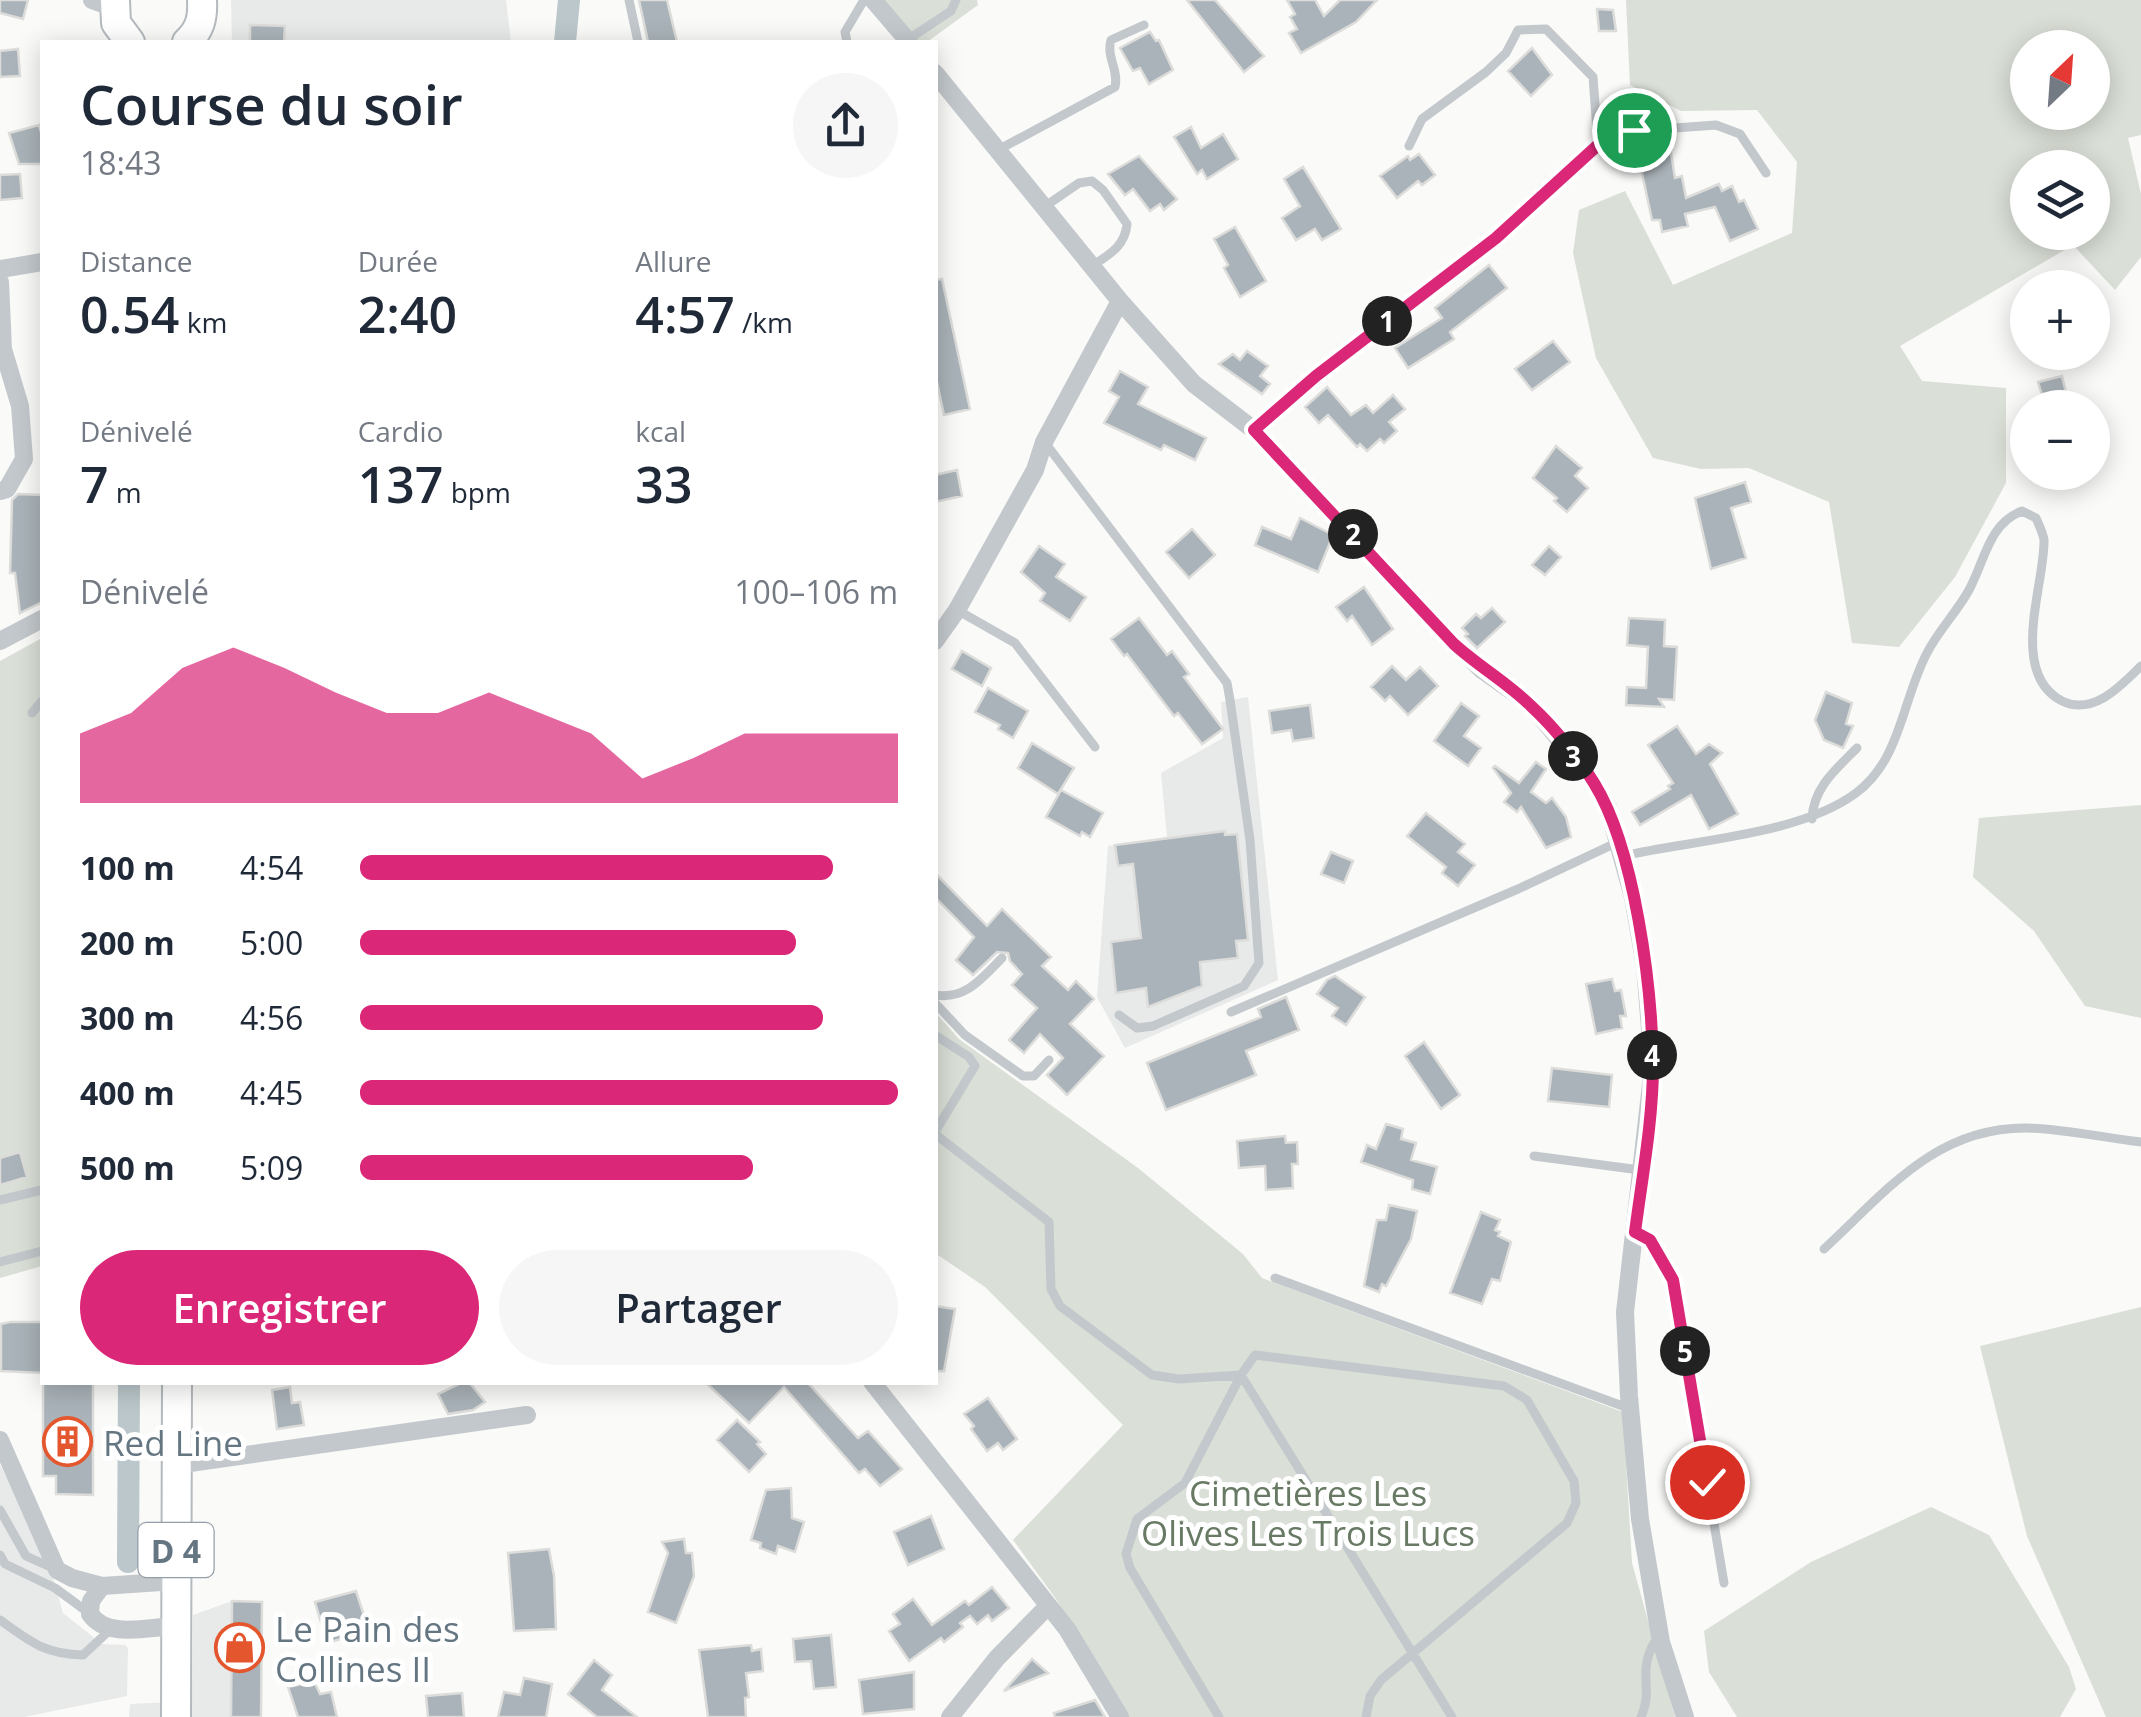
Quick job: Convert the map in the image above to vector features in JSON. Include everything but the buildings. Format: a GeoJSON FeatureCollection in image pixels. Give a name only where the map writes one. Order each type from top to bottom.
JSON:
{"type":"FeatureCollection","features":[{"type":"Feature","properties":{"kind":"main road"},"geometry":{"type":"LineString","coordinates":[[189,40],[196,34],[203,15],[202,0]]}},
{"type":"Feature","properties":{"kind":"main road"},"geometry":{"type":"LineString","coordinates":[[107,3],[129,40]]}},
{"type":"Feature","properties":{"kind":"main road","name":"D 4"},"geometry":{"type":"LineString","coordinates":[[176,1717],[177,1385]]}},
{"type":"Feature","properties":{"kind":"street"},"geometry":{"type":"LineString","coordinates":[[873,0],[907,40]]}},
{"type":"Feature","properties":{"kind":"street"},"geometry":{"type":"LineString","coordinates":[[938,77],[1120,300],[1194,384],[1254,430],[1454,644],[1542,718],[1592,780],[1608,807],[1621,849],[1645,966],[1653,1066],[1625,1312],[1630,1408],[1640,1518],[1661,1642],[1684,1717]]}},
{"type":"Feature","properties":{"kind":"street"},"geometry":{"type":"LineString","coordinates":[[0,269],[40,262]]}},
{"type":"Feature","properties":{"kind":"street"},"geometry":{"type":"LineString","coordinates":[[0,282],[3,349],[20,406],[24,460],[7,489],[0,491]]}},
{"type":"Feature","properties":{"kind":"street"},"geometry":{"type":"LineString","coordinates":[[938,637],[1036,470],[1044,442],[1120,300]]}},
{"type":"Feature","properties":{"kind":"street"},"geometry":{"type":"LineString","coordinates":[[0,640],[40,620]]}},
{"type":"Feature","properties":{"kind":"street"},"geometry":{"type":"LineString","coordinates":[[874,1385],[1048,1606],[1101,1681],[1120,1717]]}},
{"type":"Feature","properties":{"kind":"street"},"geometry":{"type":"LineString","coordinates":[[176,1465],[528,1416]]}},
{"type":"Feature","properties":{"kind":"street"},"geometry":{"type":"LineString","coordinates":[[0,1440],[58,1570],[102,1586],[176,1580]]}},
{"type":"Feature","properties":{"kind":"street"},"geometry":{"type":"LineString","coordinates":[[102,1586],[91,1600],[90,1614],[97,1624],[111,1629],[176,1626]]}},
{"type":"Feature","properties":{"kind":"street"},"geometry":{"type":"LineString","coordinates":[[950,1717],[998,1658],[1048,1606]]}},
{"type":"Feature","properties":{"kind":"lane"},"geometry":{"type":"LineString","coordinates":[[629,0],[638,40]]}},
{"type":"Feature","properties":{"kind":"lane"},"geometry":{"type":"LineString","coordinates":[[847,40],[845,32],[864,0]]}},
{"type":"Feature","properties":{"kind":"lane"},"geometry":{"type":"LineString","coordinates":[[909,40],[951,11],[956,0]]}},
{"type":"Feature","properties":{"kind":"lane"},"geometry":{"type":"LineString","coordinates":[[998,150],[1115,88],[1118,76],[1108,50],[1111,40],[1144,25]]}},
{"type":"Feature","properties":{"kind":"lane"},"geometry":{"type":"LineString","coordinates":[[1409,146],[1422,119],[1486,72],[1506,53],[1518,30],[1546,28],[1593,77],[1598,145]]}},
{"type":"Feature","properties":{"kind":"lane"},"geometry":{"type":"LineString","coordinates":[[1254,430],[1316,376],[1496,238],[1598,145],[1634,130],[1716,126],[1740,134],[1766,173]]}},
{"type":"Feature","properties":{"kind":"lane"},"geometry":{"type":"LineString","coordinates":[[1044,206],[1079,183],[1092,181],[1103,190],[1127,224],[1126,236],[1120,246],[1092,266]]}},
{"type":"Feature","properties":{"kind":"lane"},"geometry":{"type":"LineString","coordinates":[[1044,442],[1227,683],[1250,840],[1259,963],[1244,986],[1152,1026],[1137,1028],[1119,1014]]}},
{"type":"Feature","properties":{"kind":"lane"},"geometry":{"type":"LineString","coordinates":[[1231,1012],[1621,849],[1812,819],[1859,791],[1883,766],[1926,654],[1969,591],[1992,537],[2004,518],[2022,511],[2036,518],[2044,538],[2032,618],[2034,659],[2046,688],[2076,706],[2095,702],[2118,689],[2141,666]]}},
{"type":"Feature","properties":{"kind":"lane"},"geometry":{"type":"LineString","coordinates":[[957,610],[1015,643],[1096,746]]}},
{"type":"Feature","properties":{"kind":"lane"},"geometry":{"type":"LineString","coordinates":[[32,713],[40,703]]}},
{"type":"Feature","properties":{"kind":"lane"},"geometry":{"type":"LineString","coordinates":[[1812,819],[1812,802],[1823,784],[1857,748]]}},
{"type":"Feature","properties":{"kind":"lane"},"geometry":{"type":"LineString","coordinates":[[938,995],[949,997],[972,988],[1002,958]]}},
{"type":"Feature","properties":{"kind":"lane"},"geometry":{"type":"LineString","coordinates":[[938,1006],[965,1034],[1023,1076],[1034,1076],[1049,1060]]}},
{"type":"Feature","properties":{"kind":"lane"},"geometry":{"type":"LineString","coordinates":[[938,1037],[970,1057],[975,1066],[938,1128]]}},
{"type":"Feature","properties":{"kind":"lane"},"geometry":{"type":"LineString","coordinates":[[1824,1249],[1913,1166],[1947,1143],[1972,1135],[2023,1128],[2141,1142]]}},
{"type":"Feature","properties":{"kind":"lane"},"geometry":{"type":"LineString","coordinates":[[938,1135],[1049,1222],[1051,1289],[1060,1306],[1152,1376],[1241,1375]]}},
{"type":"Feature","properties":{"kind":"lane"},"geometry":{"type":"LineString","coordinates":[[1534,1156],[1643,1170]]}},
{"type":"Feature","properties":{"kind":"lane"},"geometry":{"type":"LineString","coordinates":[[0,1200],[40,1190]]}},
{"type":"Feature","properties":{"kind":"lane"},"geometry":{"type":"LineString","coordinates":[[1635,1232],[1650,1240],[1673,1280],[1724,1584]]}},
{"type":"Feature","properties":{"kind":"lane"},"geometry":{"type":"LineString","coordinates":[[0,1262],[40,1252]]}},
{"type":"Feature","properties":{"kind":"lane"},"geometry":{"type":"LineString","coordinates":[[1275,1278],[1630,1408]]}},
{"type":"Feature","properties":{"kind":"lane"},"geometry":{"type":"LineString","coordinates":[[1219,1717],[1130,1568],[1126,1554],[1136,1519],[1190,1476],[1241,1375],[1255,1356],[1504,1386],[1527,1400],[1574,1481],[1577,1491],[1573,1514],[1558,1534],[1381,1680],[1370,1696],[1366,1717]]}},
{"type":"Feature","properties":{"kind":"lane"},"geometry":{"type":"LineString","coordinates":[[1241,1375],[1452,1717]]}},
{"type":"Feature","properties":{"kind":"lane"},"geometry":{"type":"LineString","coordinates":[[0,1510],[26,1556],[58,1570]]}},
{"type":"Feature","properties":{"kind":"lane"},"geometry":{"type":"LineString","coordinates":[[0,1555],[6,1564],[55,1588],[90,1614]]}},
{"type":"Feature","properties":{"kind":"lane"},"geometry":{"type":"LineString","coordinates":[[0,1620],[54,1654],[83,1655],[111,1629]]}},
{"type":"Feature","properties":{"kind":"lane"},"geometry":{"type":"LineString","coordinates":[[1641,1717],[1646,1698],[1644,1662],[1654,1644],[1661,1642]]}},
{"type":"Feature","properties":{"kind":"shaded area"},"geometry":{"type":"Polygon","coordinates":[[[231,0],[506,0],[511,40],[232,40],[231,0]]]}},
{"type":"Feature","properties":{"kind":"shaded area"},"geometry":{"type":"Polygon","coordinates":[[[1248,697],[1278,980],[1125,1048],[1097,997],[1108,846],[1167,837],[1161,773],[1223,738],[1221,702],[1248,697]]]}},
{"type":"Feature","properties":{"kind":"shaded area"},"geometry":{"type":"Polygon","coordinates":[[[0,1465],[46,1553],[63,1613],[102,1644],[128,1648],[127,1696],[24,1717],[0,1717],[0,1465]]]}},
{"type":"Feature","properties":{"kind":"shaded area"},"geometry":{"type":"Polygon","coordinates":[[[232,1601],[263,1602],[261,1717],[129,1717],[130,1704],[192,1701],[193,1615],[232,1601]]]}},
{"type":"Feature","properties":{"kind":"green space"},"geometry":{"type":"Polygon","coordinates":[[[883,0],[977,0],[978,5],[930,40],[917,40],[883,0]]]}},
{"type":"Feature","properties":{"kind":"green space"},"geometry":{"type":"Polygon","coordinates":[[[1626,0],[2141,0],[2141,135],[2128,138],[2141,194],[2141,257],[2115,290],[2110,285],[2110,270],[2096,270],[2078,250],[2110,250],[2110,150],[2010,150],[2010,250],[2064,250],[2030,270],[2010,270],[2010,282],[1900,346],[1922,381],[2006,388],[2006,483],[1955,577],[1899,647],[1852,643],[1829,502],[1749,468],[1701,469],[1653,458],[1596,358],[1573,253],[1579,210],[1625,191],[1673,285],[1792,233],[1797,162],[1757,110],[1681,111],[1630,85],[1626,0]]]}},
{"type":"Feature","properties":{"kind":"green space"},"geometry":{"type":"Polygon","coordinates":[[[40,639],[40,1267],[0,1278],[0,661],[40,639]]]}},
{"type":"Feature","properties":{"kind":"green space"},"geometry":{"type":"Polygon","coordinates":[[[2141,805],[2141,1018],[2085,1006],[2034,931],[1973,877],[1979,818],[2141,805]]]}},
{"type":"Feature","properties":{"kind":"green space","name":"Cimetières Les Olives Les Trois Lucs"},"geometry":{"type":"Polygon","coordinates":[[[938,1015],[959,1039],[1138,1168],[1243,1254],[1262,1278],[1623,1412],[1632,1563],[1675,1717],[1124,1717],[1056,1599],[1013,1540],[1123,1425],[985,1287],[938,1255],[938,1015]]]}},
{"type":"Feature","properties":{"kind":"green space"},"geometry":{"type":"Polygon","coordinates":[[[2141,1307],[2141,1717],[2106,1717],[2027,1536],[1980,1346],[2141,1307]]]}},
{"type":"Feature","properties":{"kind":"green space"},"geometry":{"type":"Polygon","coordinates":[[[1931,1507],[1989,1535],[2069,1667],[2076,1689],[2060,1717],[1737,1717],[1709,1672],[1704,1631],[1811,1562],[1931,1507]]]}},
{"type":"Feature","properties":{"kind":"waterway"},"geometry":{"type":"LineString","coordinates":[[565,40],[569,0]]}},
{"type":"Feature","properties":{"kind":"waterway"},"geometry":{"type":"LineString","coordinates":[[128,1562],[129,1385]]}},
{"type":"Feature","properties":{"kind":"place","name":"Red Line"},"geometry":{"type":"Point","coordinates":[68,1442]}},
{"type":"Feature","properties":{"kind":"place","name":"Le Pain des Collines II"},"geometry":{"type":"Point","coordinates":[240,1648]}},
{"type":"Feature","properties":{"kind":"route"},"geometry":{"type":"LineString","coordinates":[[1634,130],[1598,145],[1496,238],[1316,376],[1254,430],[1454,644],[1482,670],[1530,704],[1592,780],[1608,807],[1633,897],[1645,966],[1653,1066],[1635,1232],[1650,1240],[1673,1280],[1707,1482]]}}]}
